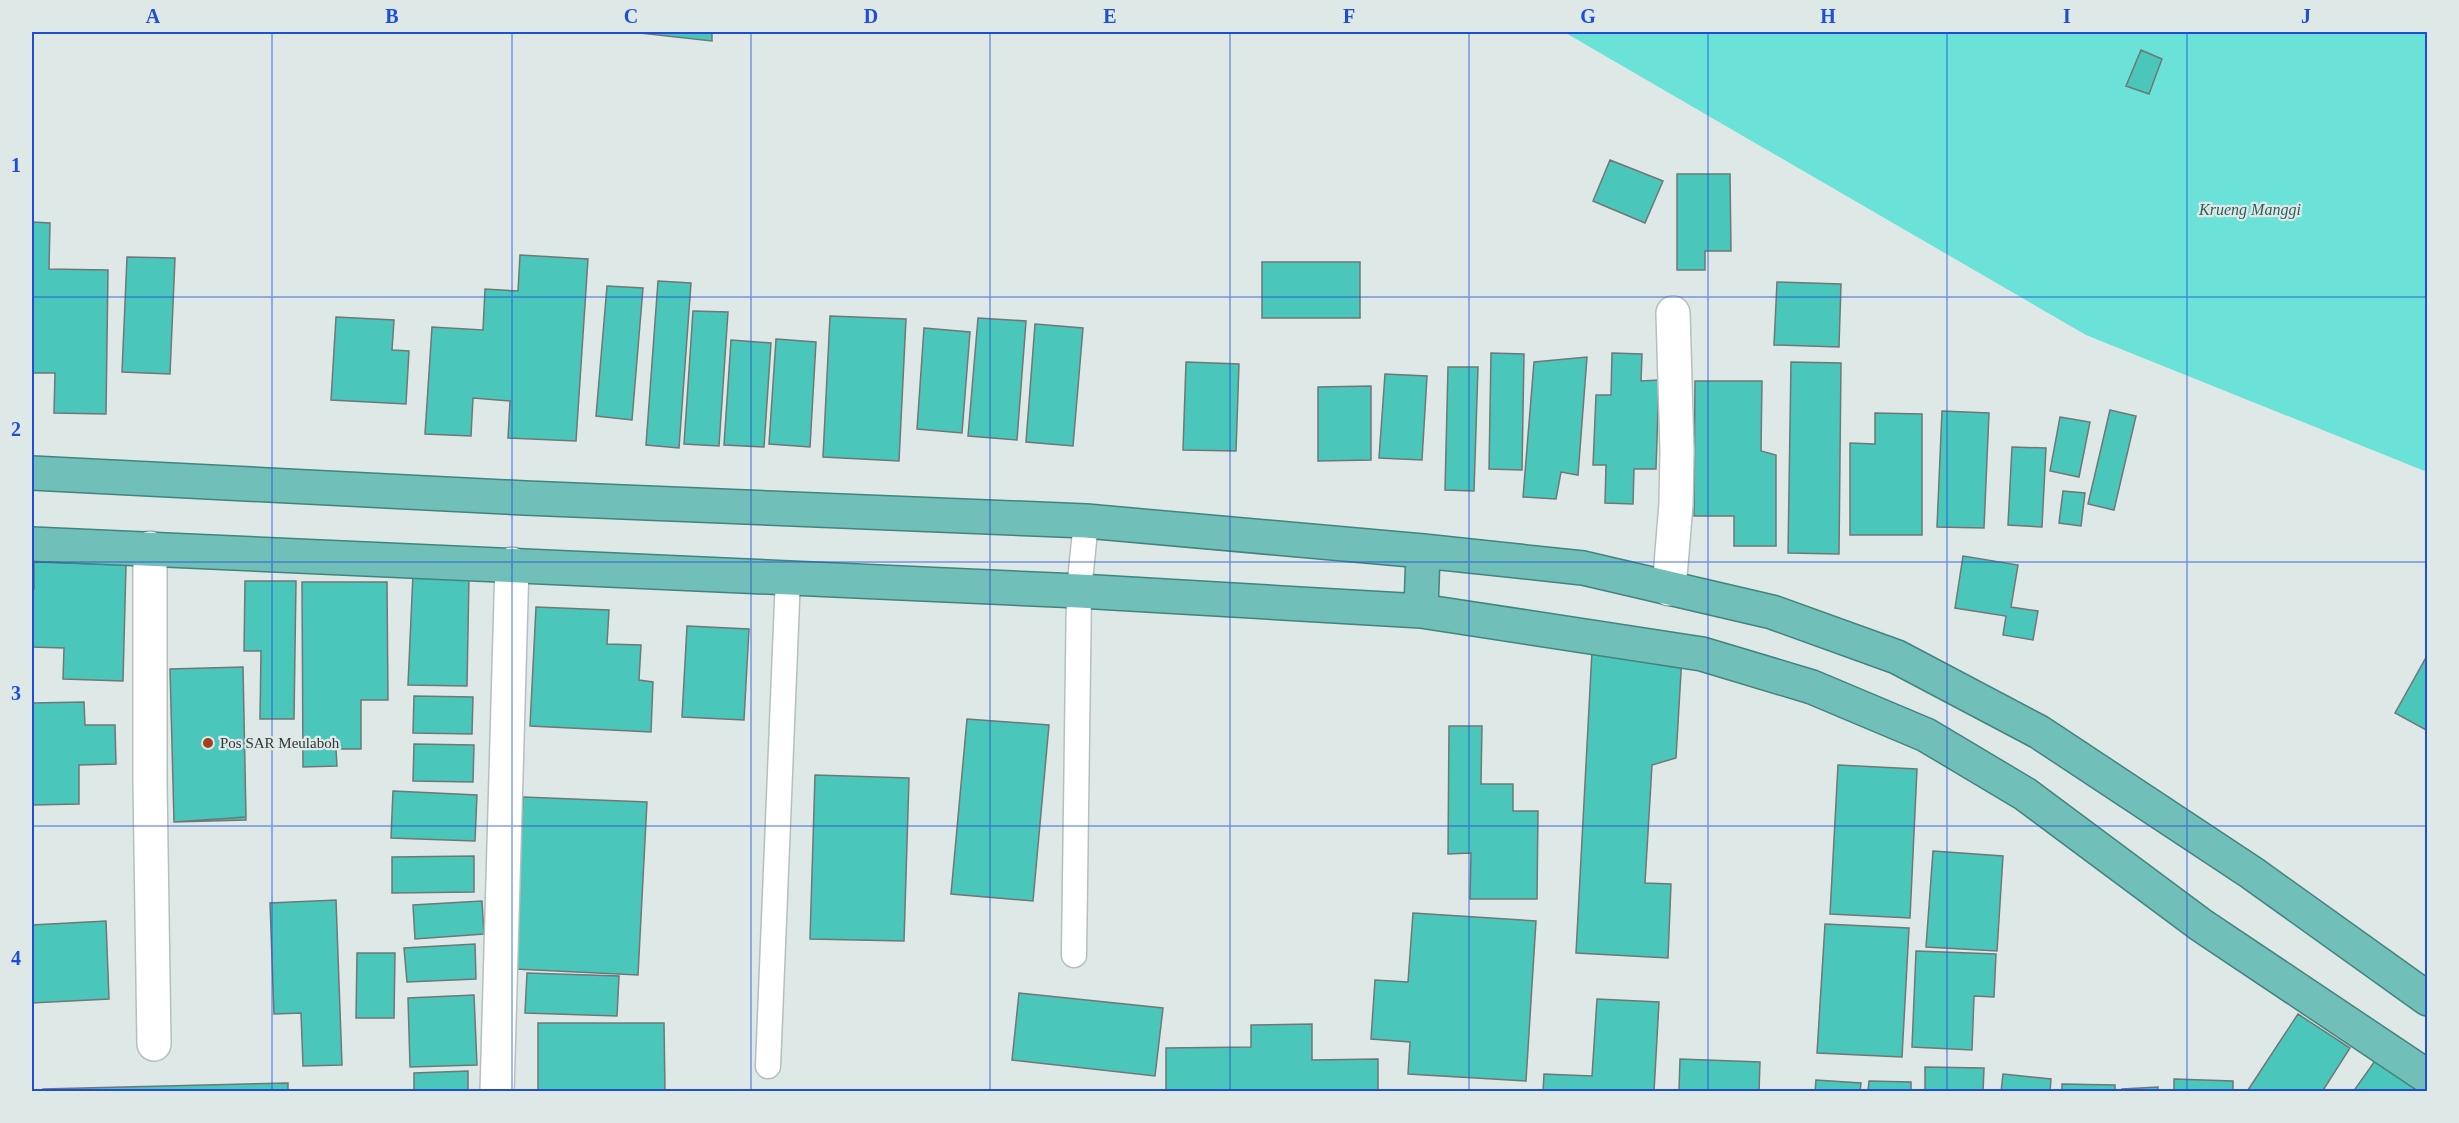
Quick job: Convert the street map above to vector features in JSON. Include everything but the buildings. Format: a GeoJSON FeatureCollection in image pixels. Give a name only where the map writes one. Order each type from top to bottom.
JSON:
{"type":"FeatureCollection","features":[{"type":"Feature","properties":{"kind":"highway"},"geometry":{"type":"LineString","coordinates":[[32,473],[525,498],[1086,521],[1423,551],[1583,568],[1772,612],[1897,657],[2039,732],[2252,873],[2427,999]]}},
{"type":"Feature","properties":{"kind":"highway"},"geometry":{"type":"LineString","coordinates":[[32,544],[1079,591],[1421,611],[1702,654],[1812,687],[1926,735],[2025,794],[2201,925],[2427,1077]]}},
{"type":"Feature","properties":{"kind":"highway"},"geometry":{"type":"LineString","coordinates":[[1421,611],[1423,551]]}},
{"type":"Feature","properties":{"kind":"street"},"geometry":{"type":"LineString","coordinates":[[1669,589],[1676,504],[1677,451],[1673,313]]}},
{"type":"Feature","properties":{"kind":"street"},"geometry":{"type":"LineString","coordinates":[[150,548],[154,1044]]}},
{"type":"Feature","properties":{"kind":"street"},"geometry":{"type":"LineString","coordinates":[[497,1092],[512,564]]}},
{"type":"Feature","properties":{"kind":"lane"},"geometry":{"type":"LineString","coordinates":[[1074,955],[1079,591],[1086,521]]}},
{"type":"Feature","properties":{"kind":"lane"},"geometry":{"type":"LineString","coordinates":[[768,1066],[788,577]]}},
{"type":"Feature","properties":{"kind":"water","name":"Krueng Manggi"},"geometry":{"type":"Polygon","coordinates":[[[1564,32],[2427,32],[2427,472],[2086,335],[1564,32]]]}},
{"type":"Feature","properties":{"kind":"place","name":"Pos SAR Meulaboh"},"geometry":{"type":"Point","coordinates":[208,743]}}]}
